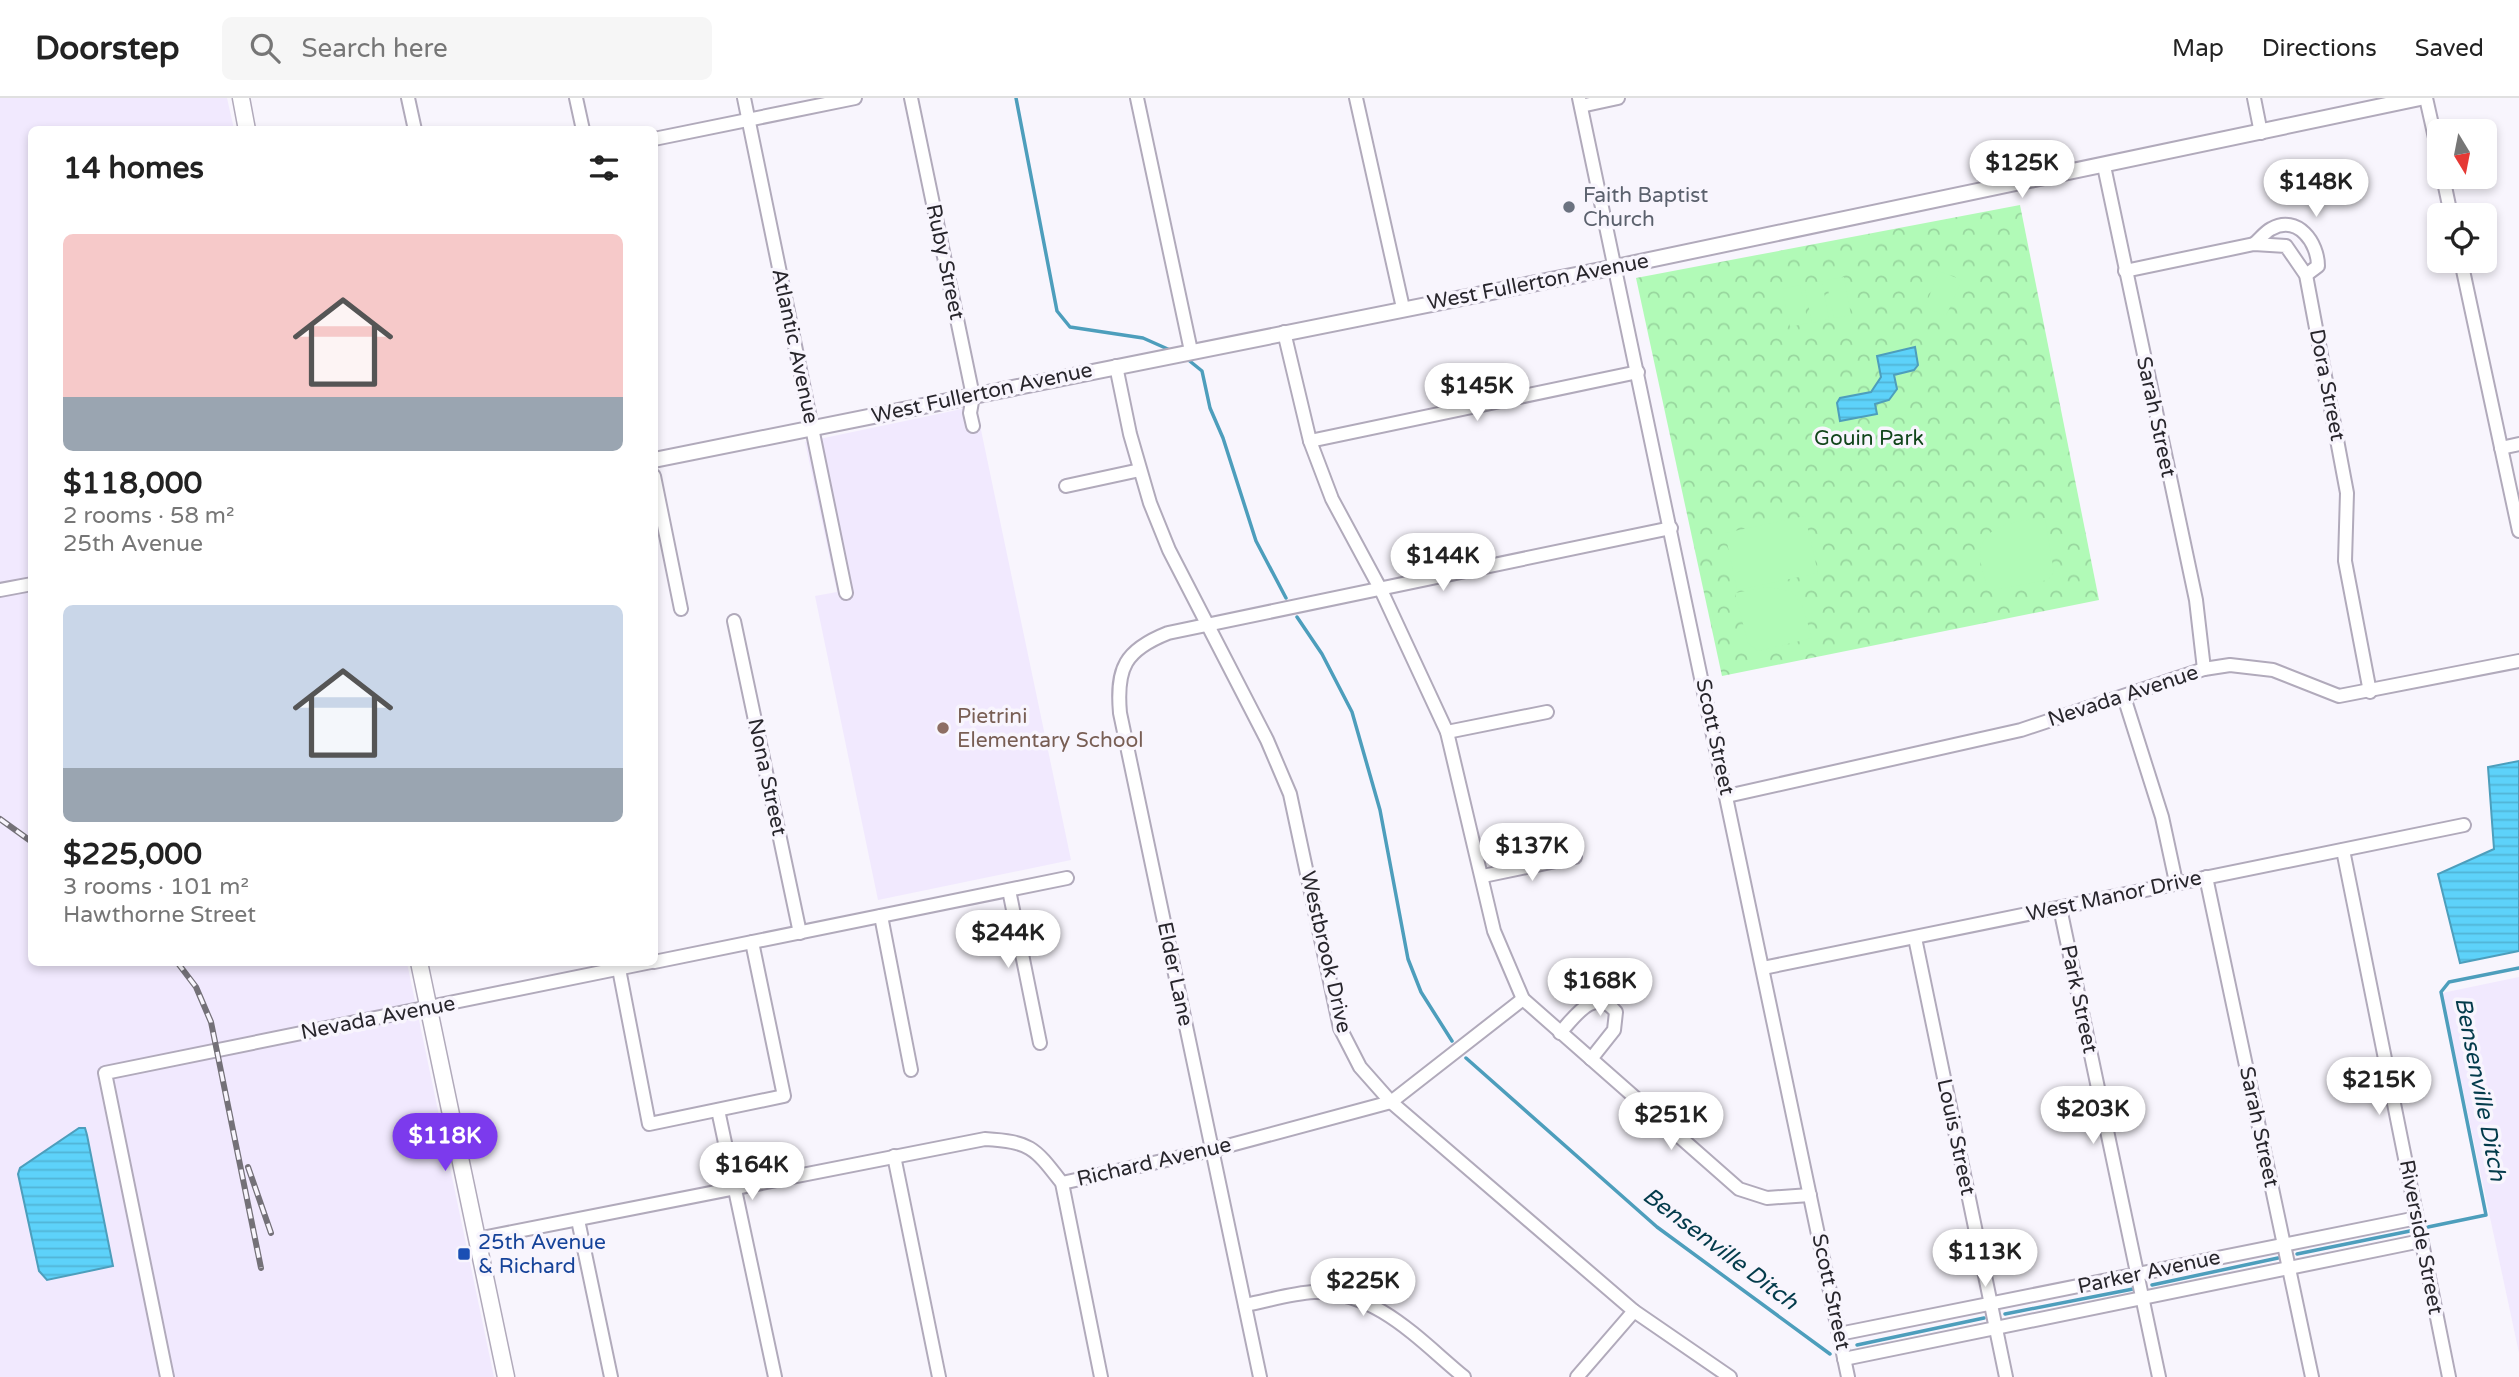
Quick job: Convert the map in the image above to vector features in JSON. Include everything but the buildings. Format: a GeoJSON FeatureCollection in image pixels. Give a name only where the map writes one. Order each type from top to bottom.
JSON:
{"type":"FeatureCollection","features":[{"type":"Feature","properties":{"kind":"main road"},"geometry":{"type":"LineString","coordinates":[[241,98],[246,126]]}},
{"type":"Feature","properties":{"kind":"main road"},"geometry":{"type":"LineString","coordinates":[[420,966],[506,1377]]}},
{"type":"Feature","properties":{"kind":"street"},"geometry":{"type":"LineString","coordinates":[[408,98],[414,126]]}},
{"type":"Feature","properties":{"kind":"street"},"geometry":{"type":"LineString","coordinates":[[576,98],[582,126]]}},
{"type":"Feature","properties":{"kind":"street","name":"Atlantic Avenue"},"geometry":{"type":"LineString","coordinates":[[744,98],[846,593]]}},
{"type":"Feature","properties":{"kind":"street"},"geometry":{"type":"LineString","coordinates":[[658,138],[855,98]]}},
{"type":"Feature","properties":{"kind":"street","name":"Ruby Street"},"geometry":{"type":"LineString","coordinates":[[911,98],[972,396],[970,413],[973,426]]}},
{"type":"Feature","properties":{"kind":"street"},"geometry":{"type":"LineString","coordinates":[[1136,98],[1190,351]]}},
{"type":"Feature","properties":{"kind":"street"},"geometry":{"type":"LineString","coordinates":[[1356,98],[1403,308]]}},
{"type":"Feature","properties":{"kind":"street"},"geometry":{"type":"LineString","coordinates":[[1580,102],[1618,98]]}},
{"type":"Feature","properties":{"kind":"street"},"geometry":{"type":"LineString","coordinates":[[2254,98],[2261,134]]}},
{"type":"Feature","properties":{"kind":"street","name":"West Fullerton Avenue"},"geometry":{"type":"LineString","coordinates":[[658,459],[1616,267],[2261,134],[2420,98]]}},
{"type":"Feature","properties":{"kind":"street"},"geometry":{"type":"LineString","coordinates":[[2426,98],[2431,119]]}},
{"type":"Feature","properties":{"kind":"street","name":"Scott Street"},"geometry":{"type":"LineString","coordinates":[[1580,102],[1848,1377]]}},
{"type":"Feature","properties":{"kind":"street","name":"Sarah Street"},"geometry":{"type":"LineString","coordinates":[[2104,166],[2196,600],[2204,669]]}},
{"type":"Feature","properties":{"kind":"street"},"geometry":{"type":"LineString","coordinates":[[2254,244],[2272,228],[2282,225],[2291,225],[2306,232],[2318,251],[2318,266],[2306,275]]}},
{"type":"Feature","properties":{"kind":"street","name":"Dora Street"},"geometry":{"type":"LineString","coordinates":[[2125,271],[2254,244],[2286,246],[2306,275],[2347,493],[2345,561],[2370,692]]}},
{"type":"Feature","properties":{"kind":"street"},"geometry":{"type":"LineString","coordinates":[[2464,273],[2519,531]]}},
{"type":"Feature","properties":{"kind":"street"},"geometry":{"type":"LineString","coordinates":[[1283,332],[1310,441],[1332,499],[1381,590],[1447,732],[1500,950],[1523,999],[1738,1189],[1767,1198],[1810,1195]]}},
{"type":"Feature","properties":{"kind":"street","name":"Westbrook Drive"},"geometry":{"type":"LineString","coordinates":[[1116,366],[1140,470],[1169,550],[1267,740],[1290,794],[1339,1028],[1360,1067],[1391,1102],[1634,1311],[1730,1377]]}},
{"type":"Feature","properties":{"kind":"street"},"geometry":{"type":"LineString","coordinates":[[1310,441],[1638,372]]}},
{"type":"Feature","properties":{"kind":"street"},"geometry":{"type":"LineString","coordinates":[[2501,447],[2519,444]]}},
{"type":"Feature","properties":{"kind":"street"},"geometry":{"type":"LineString","coordinates":[[1066,485],[1140,470]]}},
{"type":"Feature","properties":{"kind":"street"},"geometry":{"type":"LineString","coordinates":[[658,496],[681,609]]}},
{"type":"Feature","properties":{"kind":"street","name":"Elder Lane"},"geometry":{"type":"LineString","coordinates":[[1260,1377],[1120,713],[1118,691],[1123,668],[1130,655],[1140,646],[1168,633],[1671,528]]}},
{"type":"Feature","properties":{"kind":"street"},"geometry":{"type":"LineString","coordinates":[[0,590],[28,584]]}},
{"type":"Feature","properties":{"kind":"street","name":"Nona Street"},"geometry":{"type":"LineString","coordinates":[[734,621],[800,933]]}},
{"type":"Feature","properties":{"kind":"street","name":"Nevada Avenue"},"geometry":{"type":"LineString","coordinates":[[1727,796],[2021,730],[2204,669],[2250,666],[2298,677],[2339,696],[2519,661]]}},
{"type":"Feature","properties":{"kind":"street"},"geometry":{"type":"LineString","coordinates":[[2124,697],[2162,817],[2176,882]]}},
{"type":"Feature","properties":{"kind":"street"},"geometry":{"type":"LineString","coordinates":[[1447,732],[1547,712]]}},
{"type":"Feature","properties":{"kind":"street","name":"West Manor Drive"},"geometry":{"type":"LineString","coordinates":[[1763,968],[2464,825]]}},
{"type":"Feature","properties":{"kind":"street","name":"Riverside Street"},"geometry":{"type":"LineString","coordinates":[[2343,850],[2449,1377]]}},
{"type":"Feature","properties":{"kind":"street"},"geometry":{"type":"LineString","coordinates":[[1483,876],[1575,857]]}},
{"type":"Feature","properties":{"kind":"street","name":"Sarah Street"},"geometry":{"type":"LineString","coordinates":[[2206,877],[2312,1377]]}},
{"type":"Feature","properties":{"kind":"street","name":"Nevada Avenue"},"geometry":{"type":"LineString","coordinates":[[658,961],[1067,878]]}},
{"type":"Feature","properties":{"kind":"street"},"geometry":{"type":"LineString","coordinates":[[1009,890],[1040,1043]]}},
{"type":"Feature","properties":{"kind":"street","name":"Park Street"},"geometry":{"type":"LineString","coordinates":[[2060,908],[2159,1377]]}},
{"type":"Feature","properties":{"kind":"street"},"geometry":{"type":"LineString","coordinates":[[881,916],[911,1070]]}},
{"type":"Feature","properties":{"kind":"street","name":"Louis Street"},"geometry":{"type":"LineString","coordinates":[[1915,938],[2006,1377]]}},
{"type":"Feature","properties":{"kind":"street"},"geometry":{"type":"LineString","coordinates":[[627,966],[649,1124],[784,1096],[752,942]]}},
{"type":"Feature","properties":{"kind":"street","name":"Nevada Avenue"},"geometry":{"type":"LineString","coordinates":[[167,1377],[105,1073],[627,966]]}},
{"type":"Feature","properties":{"kind":"street","name":"Richard Avenue"},"geometry":{"type":"LineString","coordinates":[[477,1239],[985,1139],[1026,1143],[1043,1158],[1062,1183],[1212,1150],[1391,1102],[1523,999]]}},
{"type":"Feature","properties":{"kind":"street"},"geometry":{"type":"LineString","coordinates":[[1560,1032],[1587,1004],[1596,1001],[1611,1005],[1616,1012],[1616,1026],[1591,1059]]}},
{"type":"Feature","properties":{"kind":"street"},"geometry":{"type":"LineString","coordinates":[[718,1110],[775,1377]]}},
{"type":"Feature","properties":{"kind":"street"},"geometry":{"type":"LineString","coordinates":[[894,1156],[939,1377]]}},
{"type":"Feature","properties":{"kind":"street"},"geometry":{"type":"LineString","coordinates":[[1062,1183],[1101,1377]]}},
{"type":"Feature","properties":{"kind":"street","name":"Parker Avenue"},"geometry":{"type":"LineString","coordinates":[[1839,1335],[2417,1218]]}},
{"type":"Feature","properties":{"kind":"street"},"geometry":{"type":"LineString","coordinates":[[578,1220],[611,1377]]}},
{"type":"Feature","properties":{"kind":"street","name":"Parker Avenue"},"geometry":{"type":"LineString","coordinates":[[1844,1359],[2421,1241]]}},
{"type":"Feature","properties":{"kind":"street"},"geometry":{"type":"LineString","coordinates":[[1245,1305],[1312,1292],[1343,1294],[1375,1304],[1464,1377]]}},
{"type":"Feature","properties":{"kind":"street"},"geometry":{"type":"LineString","coordinates":[[1577,1377],[1634,1311]]}},
{"type":"Feature","properties":{"kind":"shaded area"},"geometry":{"type":"Polygon","coordinates":[[[0,98],[227,98],[233,126],[28,126],[28,966],[408,966],[494,1377],[0,1377],[0,98]]]}},
{"type":"Feature","properties":{"kind":"shaded area","name":"Pietrini Elementary School"},"geometry":{"type":"Polygon","coordinates":[[[976,406],[1071,860],[878,900],[815,596],[837,592],[805,442],[976,406]]]}},
{"type":"Feature","properties":{"kind":"shaded area"},"geometry":{"type":"Polygon","coordinates":[[[2519,977],[2519,1353],[2442,993],[2519,977]]]}},
{"type":"Feature","properties":{"kind":"green space","name":"Gouin Park"},"geometry":{"type":"Polygon","coordinates":[[[2020,205],[2099,600],[1722,676],[1636,278],[2020,205]]]}},
{"type":"Feature","properties":{"kind":"green space"},"geometry":{"type":"Polygon","coordinates":[[[1939,271],[1962,280],[1946,316],[1925,307],[1939,271]]]}},
{"type":"Feature","properties":{"kind":"green space"},"geometry":{"type":"Polygon","coordinates":[[[1844,277],[1851,315],[1834,318],[1826,280],[1844,277]]]}},
{"type":"Feature","properties":{"kind":"green space"},"geometry":{"type":"Polygon","coordinates":[[[1822,281],[1829,319],[1812,323],[1804,284],[1822,281]]]}},
{"type":"Feature","properties":{"kind":"green space"},"geometry":{"type":"Polygon","coordinates":[[[1800,285],[1808,323],[1790,327],[1782,289],[1800,285]]]}},
{"type":"Feature","properties":{"kind":"green space"},"geometry":{"type":"Polygon","coordinates":[[[1805,516],[1818,573],[1737,590],[1725,533],[1805,516]]]}},
{"type":"Feature","properties":{"kind":"green space"},"geometry":{"type":"Polygon","coordinates":[[[2045,518],[2054,572],[2048,580],[1988,591],[1980,552],[1989,534],[2005,525],[2045,518]]]}},
{"type":"Feature","properties":{"kind":"green space"},"geometry":{"type":"Polygon","coordinates":[[[1767,587],[1791,591],[1802,604],[1812,638],[1758,651],[1748,643],[1735,593],[1767,587]]]}},
{"type":"Feature","properties":{"kind":"water"},"geometry":{"type":"Polygon","coordinates":[[[1915,347],[1918,365],[1914,370],[1894,375],[1897,389],[1889,400],[1875,404],[1877,414],[1840,421],[1837,403],[1840,398],[1871,392],[1881,377],[1877,356],[1915,347]]]}},
{"type":"Feature","properties":{"kind":"water"},"geometry":{"type":"Polygon","coordinates":[[[2519,761],[2519,951],[2460,963],[2438,874],[2494,849],[2488,767],[2519,761]]]}},
{"type":"Feature","properties":{"kind":"water"},"geometry":{"type":"Polygon","coordinates":[[[79,1128],[85,1128],[87,1135],[113,1266],[47,1280],[39,1271],[18,1174],[20,1168],[79,1128]]]}},
{"type":"Feature","properties":{"kind":"waterway"},"geometry":{"type":"LineString","coordinates":[[1016,98],[1057,311],[1070,327],[1143,338],[1170,350]]}},
{"type":"Feature","properties":{"kind":"waterway"},"geometry":{"type":"LineString","coordinates":[[1186,358],[1202,371],[1210,408],[1223,438],[1256,541],[1286,598]]}},
{"type":"Feature","properties":{"kind":"waterway","name":"Bensenville Ditch"},"geometry":{"type":"LineString","coordinates":[[1297,617],[1322,654],[1352,712],[1380,810],[1408,959],[1421,992],[1452,1041]]}},
{"type":"Feature","properties":{"kind":"waterway","name":"Bensenville Ditch"},"geometry":{"type":"LineString","coordinates":[[2428,1227],[2486,1215],[2441,992],[2449,982],[2519,968]]}},
{"type":"Feature","properties":{"kind":"waterway","name":"Bensenville Ditch"},"geometry":{"type":"LineString","coordinates":[[1466,1058],[1657,1227],[1830,1354]]}},
{"type":"Feature","properties":{"kind":"waterway","name":"Bensenville Ditch"},"geometry":{"type":"LineString","coordinates":[[2297,1254],[2410,1231]]}},
{"type":"Feature","properties":{"kind":"waterway","name":"Bensenville Ditch"},"geometry":{"type":"LineString","coordinates":[[2152,1285],[2278,1258]]}},
{"type":"Feature","properties":{"kind":"waterway","name":"Bensenville Ditch"},"geometry":{"type":"LineString","coordinates":[[2005,1314],[2133,1289]]}},
{"type":"Feature","properties":{"kind":"waterway","name":"Bensenville Ditch"},"geometry":{"type":"LineString","coordinates":[[1857,1345],[1984,1318]]}},
{"type":"Feature","properties":{"kind":"railway"},"geometry":{"type":"LineString","coordinates":[[0,819],[28,839]]}},
{"type":"Feature","properties":{"kind":"railway"},"geometry":{"type":"LineString","coordinates":[[180,966],[196,987],[211,1022],[261,1268]]}},
{"type":"Feature","properties":{"kind":"railway"},"geometry":{"type":"LineString","coordinates":[[248,1167],[271,1233]]}},
{"type":"Feature","properties":{"kind":"place","name":"Faith Baptist Church"},"geometry":{"type":"Point","coordinates":[1569,207]}},
{"type":"Feature","properties":{"kind":"place","name":"Pietrini Elementary School"},"geometry":{"type":"Point","coordinates":[943,728]}},
{"type":"Feature","properties":{"kind":"place","name":"25th Avenue & Richard"},"geometry":{"type":"Point","coordinates":[464,1254]}}]}
